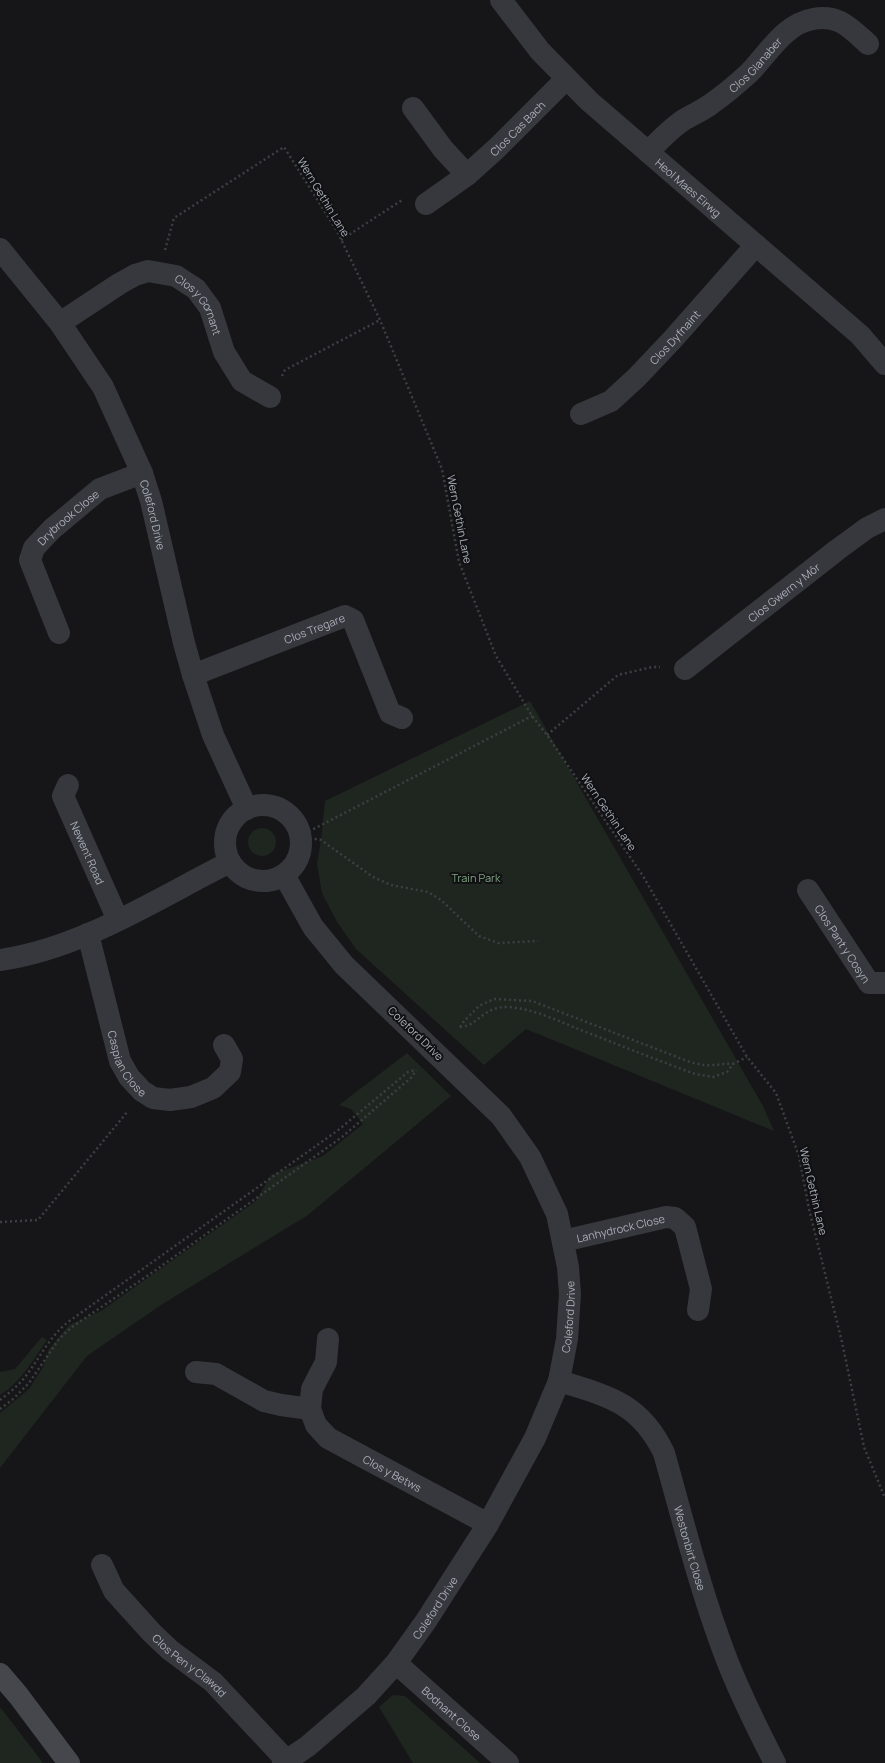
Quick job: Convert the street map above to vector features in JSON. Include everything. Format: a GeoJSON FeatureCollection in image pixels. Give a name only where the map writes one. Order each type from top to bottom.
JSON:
{"type":"FeatureCollection","features":[{"type":"Feature","properties":{"kind":"street","name":"Heol Maes Eirwg"},"geometry":{"type":"LineString","coordinates":[[502,0],[540,52],[566,78],[648,152],[860,335],[885,364]]}},
{"type":"Feature","properties":{"kind":"street","name":"Clos Glanaber"},"geometry":{"type":"LineString","coordinates":[[648,152],[682,121],[711,105],[732,88],[749,73],[785,33],[797,24],[813,19],[832,18],[845,23],[868,44]]}},
{"type":"Feature","properties":{"kind":"street","name":"Clos Cas Bach"},"geometry":{"type":"LineString","coordinates":[[426,204],[467,174],[497,148],[566,78]]}},
{"type":"Feature","properties":{"kind":"street"},"geometry":{"type":"LineString","coordinates":[[413,108],[443,149],[467,174]]}},
{"type":"Feature","properties":{"kind":"street","name":"Clos Dyfnaint"},"geometry":{"type":"LineString","coordinates":[[581,414],[612,401],[637,377],[673,340],[756,245]]}},
{"type":"Feature","properties":{"kind":"street","name":"Coleford Drive"},"geometry":{"type":"LineString","coordinates":[[0,249],[60,323],[103,388],[142,473],[152,501],[184,644],[193,675],[213,735],[247,809]]}},
{"type":"Feature","properties":{"kind":"street","name":"Clos y Gornant"},"geometry":{"type":"LineString","coordinates":[[60,323],[135,275],[148,271],[176,276],[196,289],[210,308],[224,352],[242,381],[270,397]]}},
{"type":"Feature","properties":{"kind":"street","name":"Drybrook Close"},"geometry":{"type":"LineString","coordinates":[[59,633],[30,560],[34,548],[52,529],[100,489],[142,473]]}},
{"type":"Feature","properties":{"kind":"street","name":"Clos Gwern y Môr"},"geometry":{"type":"LineString","coordinates":[[685,669],[837,550],[868,528],[885,519]]}},
{"type":"Feature","properties":{"kind":"street","name":"Clos Tregare"},"geometry":{"type":"LineString","coordinates":[[193,675],[345,616],[353,620],[390,713],[402,718]]}},
{"type":"Feature","properties":{"kind":"street","name":"Newent Road"},"geometry":{"type":"LineString","coordinates":[[68,785],[63,796],[118,920]]}},
{"type":"Feature","properties":{"kind":"street"},"geometry":{"type":"LineString","coordinates":[[259,806],[273,807],[285,812],[294,822],[300,836],[300,854],[294,866],[284,875],[272,880],[259,881],[250,879],[238,872],[230,862],[226,850],[226,836],[230,824],[236,816],[247,809],[259,806]]}},
{"type":"Feature","properties":{"kind":"street"},"geometry":{"type":"LineString","coordinates":[[0,960],[44,950],[88,934],[230,862]]}},
{"type":"Feature","properties":{"kind":"street","name":"Coleford Drive"},"geometry":{"type":"LineString","coordinates":[[284,875],[313,927],[344,965],[501,1116],[530,1157],[557,1214],[568,1267],[570,1294],[567,1339],[559,1381],[535,1438],[488,1524],[426,1621],[396,1663],[366,1696],[308,1746],[285,1762]]}},
{"type":"Feature","properties":{"kind":"street","name":"Clos Pant y Cosyn"},"geometry":{"type":"LineString","coordinates":[[808,890],[868,983],[885,983]]}},
{"type":"Feature","properties":{"kind":"street","name":"Caspian Close"},"geometry":{"type":"LineString","coordinates":[[88,934],[120,1061],[129,1077],[142,1091],[153,1098],[170,1100],[191,1097],[213,1088],[230,1072],[232,1059],[224,1045]]}},
{"type":"Feature","properties":{"kind":"street","name":"Lanhydrock Close"},"geometry":{"type":"LineString","coordinates":[[563,1241],[666,1217],[676,1218],[685,1227],[701,1288],[698,1310]]}},
{"type":"Feature","properties":{"kind":"street","name":"Clos y Betws"},"geometry":{"type":"LineString","coordinates":[[328,1339],[326,1362],[312,1389],[310,1409],[316,1425],[328,1438],[488,1524]]}},
{"type":"Feature","properties":{"kind":"street"},"geometry":{"type":"LineString","coordinates":[[196,1372],[216,1374],[264,1401],[310,1409]]}},
{"type":"Feature","properties":{"kind":"street","name":"Westonbirt Close"},"geometry":{"type":"LineString","coordinates":[[559,1381],[603,1395],[622,1404],[641,1417],[656,1436],[664,1453],[706,1599],[725,1656],[752,1719],[775,1763]]}},
{"type":"Feature","properties":{"kind":"street","name":"Clos Pen y Clawdd"},"geometry":{"type":"LineString","coordinates":[[102,1565],[114,1591],[152,1633],[170,1650],[213,1682],[285,1762]]}},
{"type":"Feature","properties":{"kind":"street","name":"Bodnant Close"},"geometry":{"type":"LineString","coordinates":[[396,1663],[508,1763]]}},
{"type":"Feature","properties":{"kind":"street"},"geometry":{"type":"LineString","coordinates":[[0,1674],[23,1701],[69,1763]]}},
{"type":"Feature","properties":{"kind":"path","name":"Wern Gethin Lane"},"geometry":{"type":"LineString","coordinates":[[159,272],[174,218],[284,147],[337,231],[380,320],[442,469],[459,562],[496,656],[532,716],[547,735],[642,876],[747,1057],[776,1093],[799,1156],[809,1209],[842,1342],[864,1447],[885,1498]]}},
{"type":"Feature","properties":{"kind":"path"},"geometry":{"type":"LineString","coordinates":[[341,240],[403,199],[426,204]]}},
{"type":"Feature","properties":{"kind":"path"},"geometry":{"type":"LineString","coordinates":[[270,397],[285,370],[380,320]]}},
{"type":"Feature","properties":{"kind":"path"},"geometry":{"type":"LineString","coordinates":[[547,735],[618,675],[652,667],[685,669]]}},
{"type":"Feature","properties":{"kind":"path"},"geometry":{"type":"LineString","coordinates":[[300,836],[532,716]]}},
{"type":"Feature","properties":{"kind":"path"},"geometry":{"type":"LineString","coordinates":[[300,836],[322,840],[372,877],[391,885],[428,892],[441,900],[479,936],[498,943],[538,941]]}},
{"type":"Feature","properties":{"kind":"path"},"geometry":{"type":"LineString","coordinates":[[733,1064],[724,1062],[714,1065],[702,1065],[690,1062],[532,1001],[494,998],[479,1006],[460,1027],[468,1027],[485,1013],[494,1008],[508,1007],[537,1013],[695,1074],[713,1078],[727,1072],[733,1064],[747,1057]]}},
{"type":"Feature","properties":{"kind":"path"},"geometry":{"type":"LineString","coordinates":[[0,1400],[25,1377],[57,1330],[337,1131],[408,1072],[416,1070],[412,1077],[342,1137],[153,1272],[72,1327],[60,1339],[29,1383],[12,1400],[0,1409]]}},
{"type":"Feature","properties":{"kind":"path"},"geometry":{"type":"LineString","coordinates":[[0,1222],[38,1220],[129,1110],[153,1098]]}},
{"type":"Feature","properties":{"kind":"green space","name":"Train Park"},"geometry":{"type":"Polygon","coordinates":[[[530,701],[763,1106],[774,1131],[526,1029],[484,1065],[356,949],[337,922],[322,893],[317,864],[325,801],[530,701]]]}},
{"type":"Feature","properties":{"kind":"green space"},"geometry":{"type":"Polygon","coordinates":[[[262,828],[272,832],[276,842],[272,852],[262,856],[252,852],[248,842],[252,832],[262,828]]]}},
{"type":"Feature","properties":{"kind":"green space"},"geometry":{"type":"Polygon","coordinates":[[[407,1053],[451,1096],[308,1215],[161,1305],[87,1356],[0,1468],[0,1413],[29,1389],[43,1367],[49,1349],[69,1325],[101,1311],[256,1201],[271,1175],[323,1156],[363,1124],[351,1109],[339,1105],[407,1053]]]}},
{"type":"Feature","properties":{"kind":"green space"},"geometry":{"type":"Polygon","coordinates":[[[42,1337],[47,1340],[32,1363],[14,1384],[0,1395],[0,1372],[15,1369],[42,1337]]]}},
{"type":"Feature","properties":{"kind":"green space"},"geometry":{"type":"Polygon","coordinates":[[[393,1695],[405,1696],[480,1763],[413,1763],[379,1707],[393,1695]]]}},
{"type":"Feature","properties":{"kind":"green space"},"geometry":{"type":"Polygon","coordinates":[[[0,1707],[43,1763],[0,1763],[0,1707]]]}}]}
